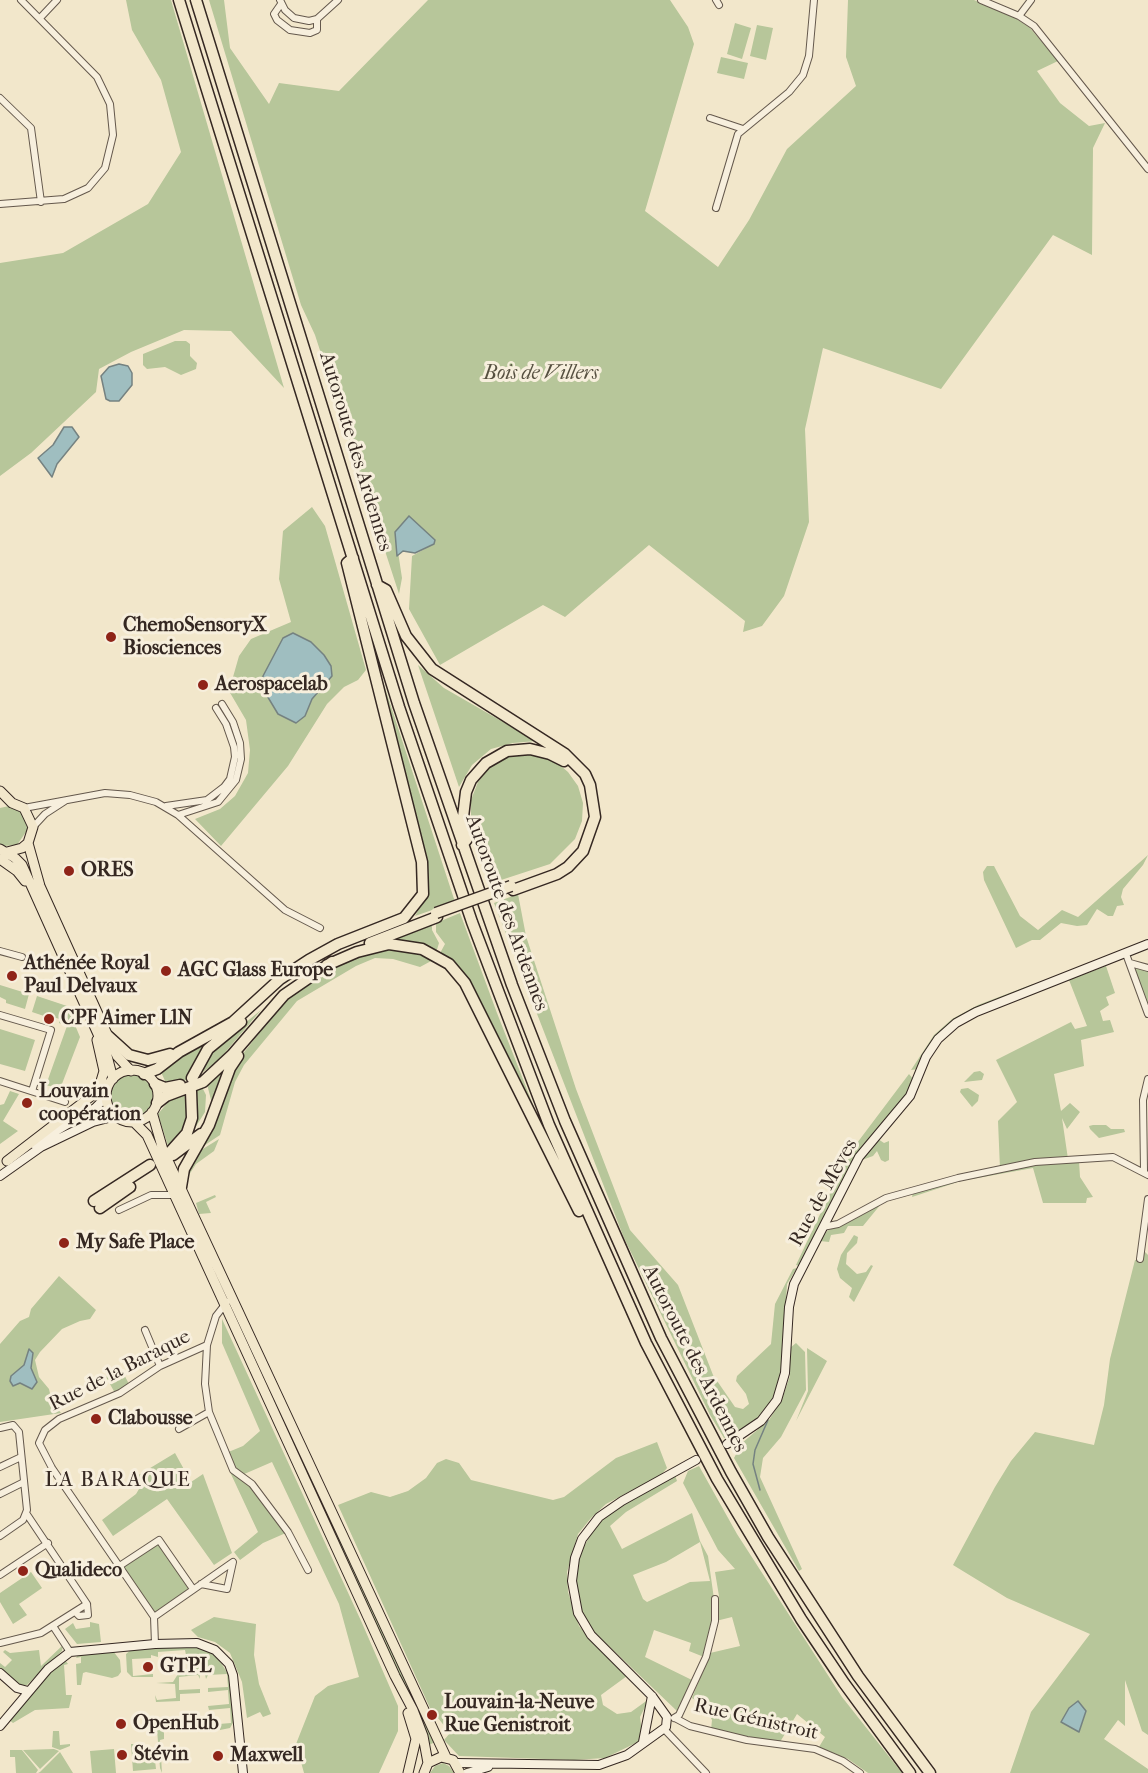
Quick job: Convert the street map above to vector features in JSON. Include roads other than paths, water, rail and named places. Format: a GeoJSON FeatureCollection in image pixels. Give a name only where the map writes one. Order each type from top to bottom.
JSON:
{"type":"FeatureCollection","features":[{"type":"Feature","properties":{"kind":"highway","name":"Autoroute des Ardennes"},"geometry":{"type":"LineString","coordinates":[[179,0],[399,707],[472,922],[549,1125],[603,1248],[678,1405],[754,1544],[844,1683],[910,1773]]}},
{"type":"Feature","properties":{"kind":"highway","name":"Autoroute des Ardennes"},"geometry":{"type":"LineString","coordinates":[[196,0],[377,585],[462,845],[565,1121],[661,1338],[726,1461],[774,1546],[858,1676],[930,1773]]}},
{"type":"Feature","properties":{"kind":"highway"},"geometry":{"type":"LineString","coordinates":[[144,1074],[157,1069],[179,1052],[240,1017],[280,979],[338,944],[404,918],[423,894],[422,862],[347,563],[353,558]]}},
{"type":"Feature","properties":{"kind":"highway"},"geometry":{"type":"LineString","coordinates":[[192,1078],[208,1049],[286,981],[312,966],[392,929],[557,874],[568,867],[583,851],[595,817],[590,785],[576,764],[565,754],[432,669],[406,636],[386,590],[377,585]]}},
{"type":"Feature","properties":{"kind":"highway"},"geometry":{"type":"LineString","coordinates":[[462,845],[467,839],[463,817],[465,792],[471,780],[486,763],[507,751],[530,749],[550,754],[568,764],[581,781],[588,801],[589,813],[585,834],[575,851],[561,865],[512,888]]}},
{"type":"Feature","properties":{"kind":"highway"},"geometry":{"type":"LineString","coordinates":[[154,1108],[166,1096],[203,1082],[224,1064],[291,988],[327,965],[396,931],[436,915]]}},
{"type":"Feature","properties":{"kind":"highway"},"geometry":{"type":"LineString","coordinates":[[327,965],[373,947],[399,944],[422,949],[449,964],[470,993],[592,1240],[603,1248]]}},
{"type":"Feature","properties":{"kind":"highway"},"geometry":{"type":"LineString","coordinates":[[155,1084],[172,1088],[188,1084],[218,1065],[282,989],[312,966]]}},
{"type":"Feature","properties":{"kind":"highway"},"geometry":{"type":"LineString","coordinates":[[239,1024],[280,979]]}},
{"type":"Feature","properties":{"kind":"highway"},"geometry":{"type":"LineString","coordinates":[[177,1191],[184,1169],[209,1125],[230,1068],[259,1024]]}},
{"type":"Feature","properties":{"kind":"highway"},"geometry":{"type":"LineString","coordinates":[[104,1034],[129,1055],[148,1060],[179,1052]]}},
{"type":"Feature","properties":{"kind":"highway"},"geometry":{"type":"LineString","coordinates":[[191,1091],[192,1118],[187,1133],[171,1154],[209,1125]]}},
{"type":"Feature","properties":{"kind":"highway"},"geometry":{"type":"LineString","coordinates":[[97,1204],[151,1167]]}},
{"type":"Feature","properties":{"kind":"main road"},"geometry":{"type":"LineString","coordinates":[[0,791],[12,802],[24,808],[33,827],[28,843],[34,871],[104,1034],[113,1079],[106,1096],[111,1111],[116,1116],[134,1122],[147,1135],[177,1191]]}},
{"type":"Feature","properties":{"kind":"main road"},"geometry":{"type":"LineString","coordinates":[[0,804],[12,802]]}},
{"type":"Feature","properties":{"kind":"main road"},"geometry":{"type":"LineString","coordinates":[[2,853],[22,848],[28,843]]}},
{"type":"Feature","properties":{"kind":"main road"},"geometry":{"type":"LineString","coordinates":[[2,853],[22,865],[31,890],[104,1034],[121,1062],[131,1071],[144,1074],[155,1084],[154,1108],[159,1141],[177,1191],[401,1690],[419,1723],[429,1763]]}},
{"type":"Feature","properties":{"kind":"main road"},"geometry":{"type":"LineString","coordinates":[[4,1164],[98,1091],[104,1071],[97,1048],[104,1034]]}},
{"type":"Feature","properties":{"kind":"main road"},"geometry":{"type":"LineString","coordinates":[[113,1079],[131,1071]]}},
{"type":"Feature","properties":{"kind":"main road"},"geometry":{"type":"LineString","coordinates":[[134,1122],[144,1119],[154,1108]]}},
{"type":"Feature","properties":{"kind":"main road"},"geometry":{"type":"LineString","coordinates":[[226,1304],[446,1757],[456,1763],[460,1773]]}},
{"type":"Feature","properties":{"kind":"main road"},"geometry":{"type":"LineString","coordinates":[[401,1690],[416,1739],[408,1773]]}},
{"type":"Feature","properties":{"kind":"main road"},"geometry":{"type":"LineString","coordinates":[[424,1773],[429,1763],[436,1758],[446,1757]]}},
{"type":"Feature","properties":{"kind":"street"},"geometry":{"type":"LineString","coordinates":[[0,204],[41,202],[74,196],[93,183],[108,162],[113,128],[107,95],[97,77],[21,0]]}},
{"type":"Feature","properties":{"kind":"street"},"geometry":{"type":"LineString","coordinates":[[40,18],[57,0]]}},
{"type":"Feature","properties":{"kind":"street"},"geometry":{"type":"LineString","coordinates":[[317,19],[317,30],[310,33],[290,30],[277,20],[274,14],[281,2],[294,18],[309,21],[317,19],[338,0]]}},
{"type":"Feature","properties":{"kind":"street"},"geometry":{"type":"LineString","coordinates":[[716,208],[735,140],[743,129],[789,92],[803,75],[809,56],[814,0]]}},
{"type":"Feature","properties":{"kind":"street"},"geometry":{"type":"LineString","coordinates":[[981,0],[1019,16],[1046,39],[1148,169]]}},
{"type":"Feature","properties":{"kind":"street"},"geometry":{"type":"LineString","coordinates":[[1019,16],[1031,0]]}},
{"type":"Feature","properties":{"kind":"street"},"geometry":{"type":"LineString","coordinates":[[0,98],[31,129],[41,202]]}},
{"type":"Feature","properties":{"kind":"street"},"geometry":{"type":"LineString","coordinates":[[710,118],[743,129]]}},
{"type":"Feature","properties":{"kind":"street"},"geometry":{"type":"LineString","coordinates":[[165,807],[195,804],[207,800],[224,788],[230,779],[235,757],[234,747],[219,706],[233,722],[240,743],[241,759],[236,780],[218,802],[178,814]]}},
{"type":"Feature","properties":{"kind":"street"},"geometry":{"type":"LineString","coordinates":[[24,808],[85,795],[121,794],[165,807],[178,814],[285,910],[320,928]]}},
{"type":"Feature","properties":{"kind":"street"},"geometry":{"type":"LineString","coordinates":[[33,827],[45,814],[65,801]]}},
{"type":"Feature","properties":{"kind":"street","name":"Rue de Mèves"},"geometry":{"type":"LineString","coordinates":[[727,1444],[761,1422],[777,1400],[785,1373],[791,1293],[859,1156],[910,1096],[926,1057],[946,1030],[976,1012],[1148,944]]}},
{"type":"Feature","properties":{"kind":"street"},"geometry":{"type":"LineString","coordinates":[[0,951],[22,957]]}},
{"type":"Feature","properties":{"kind":"street"},"geometry":{"type":"LineString","coordinates":[[1126,954],[1148,1014]]}},
{"type":"Feature","properties":{"kind":"street"},"geometry":{"type":"LineString","coordinates":[[1130,963],[1148,968]]}},
{"type":"Feature","properties":{"kind":"street"},"geometry":{"type":"LineString","coordinates":[[0,1015],[51,1030],[32,1091]]}},
{"type":"Feature","properties":{"kind":"street"},"geometry":{"type":"LineString","coordinates":[[823,1227],[838,1224],[886,1198],[958,1178],[1035,1162],[1113,1157],[1146,1173],[1143,1100],[1148,1079]]}},
{"type":"Feature","properties":{"kind":"street"},"geometry":{"type":"LineString","coordinates":[[0,1081],[64,1102]]}},
{"type":"Feature","properties":{"kind":"street"},"geometry":{"type":"LineString","coordinates":[[4,1164],[95,1108],[106,1096]]}},
{"type":"Feature","properties":{"kind":"street"},"geometry":{"type":"LineString","coordinates":[[0,1176],[40,1147],[93,1122],[116,1116]]}},
{"type":"Feature","properties":{"kind":"street"},"geometry":{"type":"LineString","coordinates":[[120,1210],[151,1195],[177,1191]]}},
{"type":"Feature","properties":{"kind":"street"},"geometry":{"type":"LineString","coordinates":[[1140,1259],[1148,1199]]}},
{"type":"Feature","properties":{"kind":"street","name":"Rue de la Baraque"},"geometry":{"type":"LineString","coordinates":[[154,1617],[122,1573],[121,1565],[58,1477],[39,1443],[45,1430],[59,1419],[120,1393],[160,1366],[207,1345],[226,1304]]}},
{"type":"Feature","properties":{"kind":"street"},"geometry":{"type":"LineString","coordinates":[[145,1330],[160,1366]]}},
{"type":"Feature","properties":{"kind":"street"},"geometry":{"type":"LineString","coordinates":[[207,1345],[205,1384],[209,1412],[233,1470],[252,1484],[288,1532],[308,1570]]}},
{"type":"Feature","properties":{"kind":"street"},"geometry":{"type":"LineString","coordinates":[[179,1429],[209,1412]]}},
{"type":"Feature","properties":{"kind":"street"},"geometry":{"type":"LineString","coordinates":[[0,1428],[8,1425],[18,1428],[26,1513],[23,1520],[0,1536]]}},
{"type":"Feature","properties":{"kind":"street"},"geometry":{"type":"LineString","coordinates":[[0,1467],[21,1457]]}},
{"type":"Feature","properties":{"kind":"street"},"geometry":{"type":"LineString","coordinates":[[456,1763],[599,1765],[627,1755],[672,1719],[591,1635],[578,1613],[572,1581],[575,1558],[582,1539],[607,1510],[696,1460]]}},
{"type":"Feature","properties":{"kind":"street"},"geometry":{"type":"LineString","coordinates":[[0,1494],[24,1482]]}},
{"type":"Feature","properties":{"kind":"street"},"geometry":{"type":"LineString","coordinates":[[0,1643],[36,1635],[75,1612],[79,1616],[88,1615],[87,1604],[26,1513]]}},
{"type":"Feature","properties":{"kind":"street"},"geometry":{"type":"LineString","coordinates":[[121,1565],[159,1540],[193,1588]]}},
{"type":"Feature","properties":{"kind":"street"},"geometry":{"type":"LineString","coordinates":[[0,1575],[48,1543]]}},
{"type":"Feature","properties":{"kind":"street"},"geometry":{"type":"LineString","coordinates":[[155,1644],[154,1617],[193,1588],[233,1562],[227,1589],[201,1584]]}},
{"type":"Feature","properties":{"kind":"street","name":"Rue Génistroit"},"geometry":{"type":"LineString","coordinates":[[715,1599],[715,1621],[706,1657],[672,1719],[690,1726],[747,1740],[815,1749],[843,1761],[860,1773]]}},
{"type":"Feature","properties":{"kind":"street"},"geometry":{"type":"LineString","coordinates":[[53,1626],[70,1652]]}},
{"type":"Feature","properties":{"kind":"street"},"geometry":{"type":"LineString","coordinates":[[0,1726],[48,1669],[70,1652],[181,1642],[207,1646],[229,1665],[233,1675],[243,1773]]}},
{"type":"Feature","properties":{"kind":"street"},"geometry":{"type":"LineString","coordinates":[[0,1673],[17,1688],[28,1691]]}},
{"type":"Feature","properties":{"kind":"street"},"geometry":{"type":"LineString","coordinates":[[641,1746],[652,1696]]}},
{"type":"Feature","properties":{"kind":"street"},"geometry":{"type":"LineString","coordinates":[[650,1713],[661,1710]]}},
{"type":"Feature","properties":{"kind":"street"},"geometry":{"type":"LineString","coordinates":[[647,1725],[660,1730],[706,1773]]}},
{"type":"Feature","properties":{"kind":"street"},"geometry":{"type":"LineString","coordinates":[[467,1773],[500,1764]]}},
{"type":"Feature","properties":{"kind":"water"},"geometry":{"type":"Polygon","coordinates":[[[119,364],[128,366],[132,373],[132,385],[119,401],[110,401],[106,399],[101,376],[109,367],[119,364]]]}},
{"type":"Feature","properties":{"kind":"water"},"geometry":{"type":"Polygon","coordinates":[[[64,427],[72,427],[79,437],[57,464],[52,477],[38,458],[53,445],[64,427]]]}},
{"type":"Feature","properties":{"kind":"water"},"geometry":{"type":"Polygon","coordinates":[[[409,516],[435,540],[434,544],[415,553],[403,551],[397,556],[395,532],[409,516]]]}},
{"type":"Feature","properties":{"kind":"water"},"geometry":{"type":"Polygon","coordinates":[[[293,633],[311,642],[324,655],[331,666],[332,676],[312,699],[305,716],[296,723],[278,714],[263,689],[263,676],[283,638],[293,633]]]}},
{"type":"Feature","properties":{"kind":"water"},"geometry":{"type":"Polygon","coordinates":[[[29,1349],[33,1353],[31,1368],[37,1382],[32,1389],[20,1383],[13,1386],[10,1381],[11,1376],[24,1365],[29,1349]]]}},
{"type":"Feature","properties":{"kind":"water"},"geometry":{"type":"Polygon","coordinates":[[[1078,1701],[1086,1711],[1079,1732],[1061,1722],[1069,1708],[1078,1701]]]}},
{"type":"Feature","properties":{"kind":"waterway"},"geometry":{"type":"LineString","coordinates":[[760,1490],[753,1464],[755,1450],[768,1420]]}},
{"type":"Feature","properties":{"kind":"place","name":"ChemoSensoryX Biosciences"},"geometry":{"type":"Point","coordinates":[111,637]}},
{"type":"Feature","properties":{"kind":"place","name":"Aerospacelab"},"geometry":{"type":"Point","coordinates":[203,685]}},
{"type":"Feature","properties":{"kind":"place","name":"ORES"},"geometry":{"type":"Point","coordinates":[69,871]}},
{"type":"Feature","properties":{"kind":"place","name":"AGC Glass Europe"},"geometry":{"type":"Point","coordinates":[166,971]}},
{"type":"Feature","properties":{"kind":"place","name":"Athénée Royal Paul Delvaux"},"geometry":{"type":"Point","coordinates":[12,976]}},
{"type":"Feature","properties":{"kind":"place","name":"CPF Aimer LlN"},"geometry":{"type":"Point","coordinates":[49,1019]}},
{"type":"Feature","properties":{"kind":"place","name":"Louvain coopération"},"geometry":{"type":"Point","coordinates":[27,1103]}},
{"type":"Feature","properties":{"kind":"place","name":"My Safe Place"},"geometry":{"type":"Point","coordinates":[64,1243]}},
{"type":"Feature","properties":{"kind":"place","name":"Clabousse"},"geometry":{"type":"Point","coordinates":[96,1419]}},
{"type":"Feature","properties":{"kind":"place","name":"Qualideco"},"geometry":{"type":"Point","coordinates":[23,1571]}},
{"type":"Feature","properties":{"kind":"place","name":"GTPL"},"geometry":{"type":"Point","coordinates":[148,1667]}},
{"type":"Feature","properties":{"kind":"place","name":"Louvain-la-Neuve Rue Genistroit"},"geometry":{"type":"Point","coordinates":[432,1715]}},
{"type":"Feature","properties":{"kind":"place","name":"OpenHub"},"geometry":{"type":"Point","coordinates":[121,1724]}},
{"type":"Feature","properties":{"kind":"place","name":"Stévin"},"geometry":{"type":"Point","coordinates":[122,1755]}},
{"type":"Feature","properties":{"kind":"place","name":"Maxwell"},"geometry":{"type":"Point","coordinates":[218,1756]}},
{"type":"Feature","properties":{"kind":"district","name":"LA BARAQUE"},"geometry":{"type":"Point","coordinates":[118,1481]}},
{"type":"Feature","properties":{"kind":"park label","name":"Bois de Villers"},"geometry":{"type":"Point","coordinates":[541,374]}}]}
